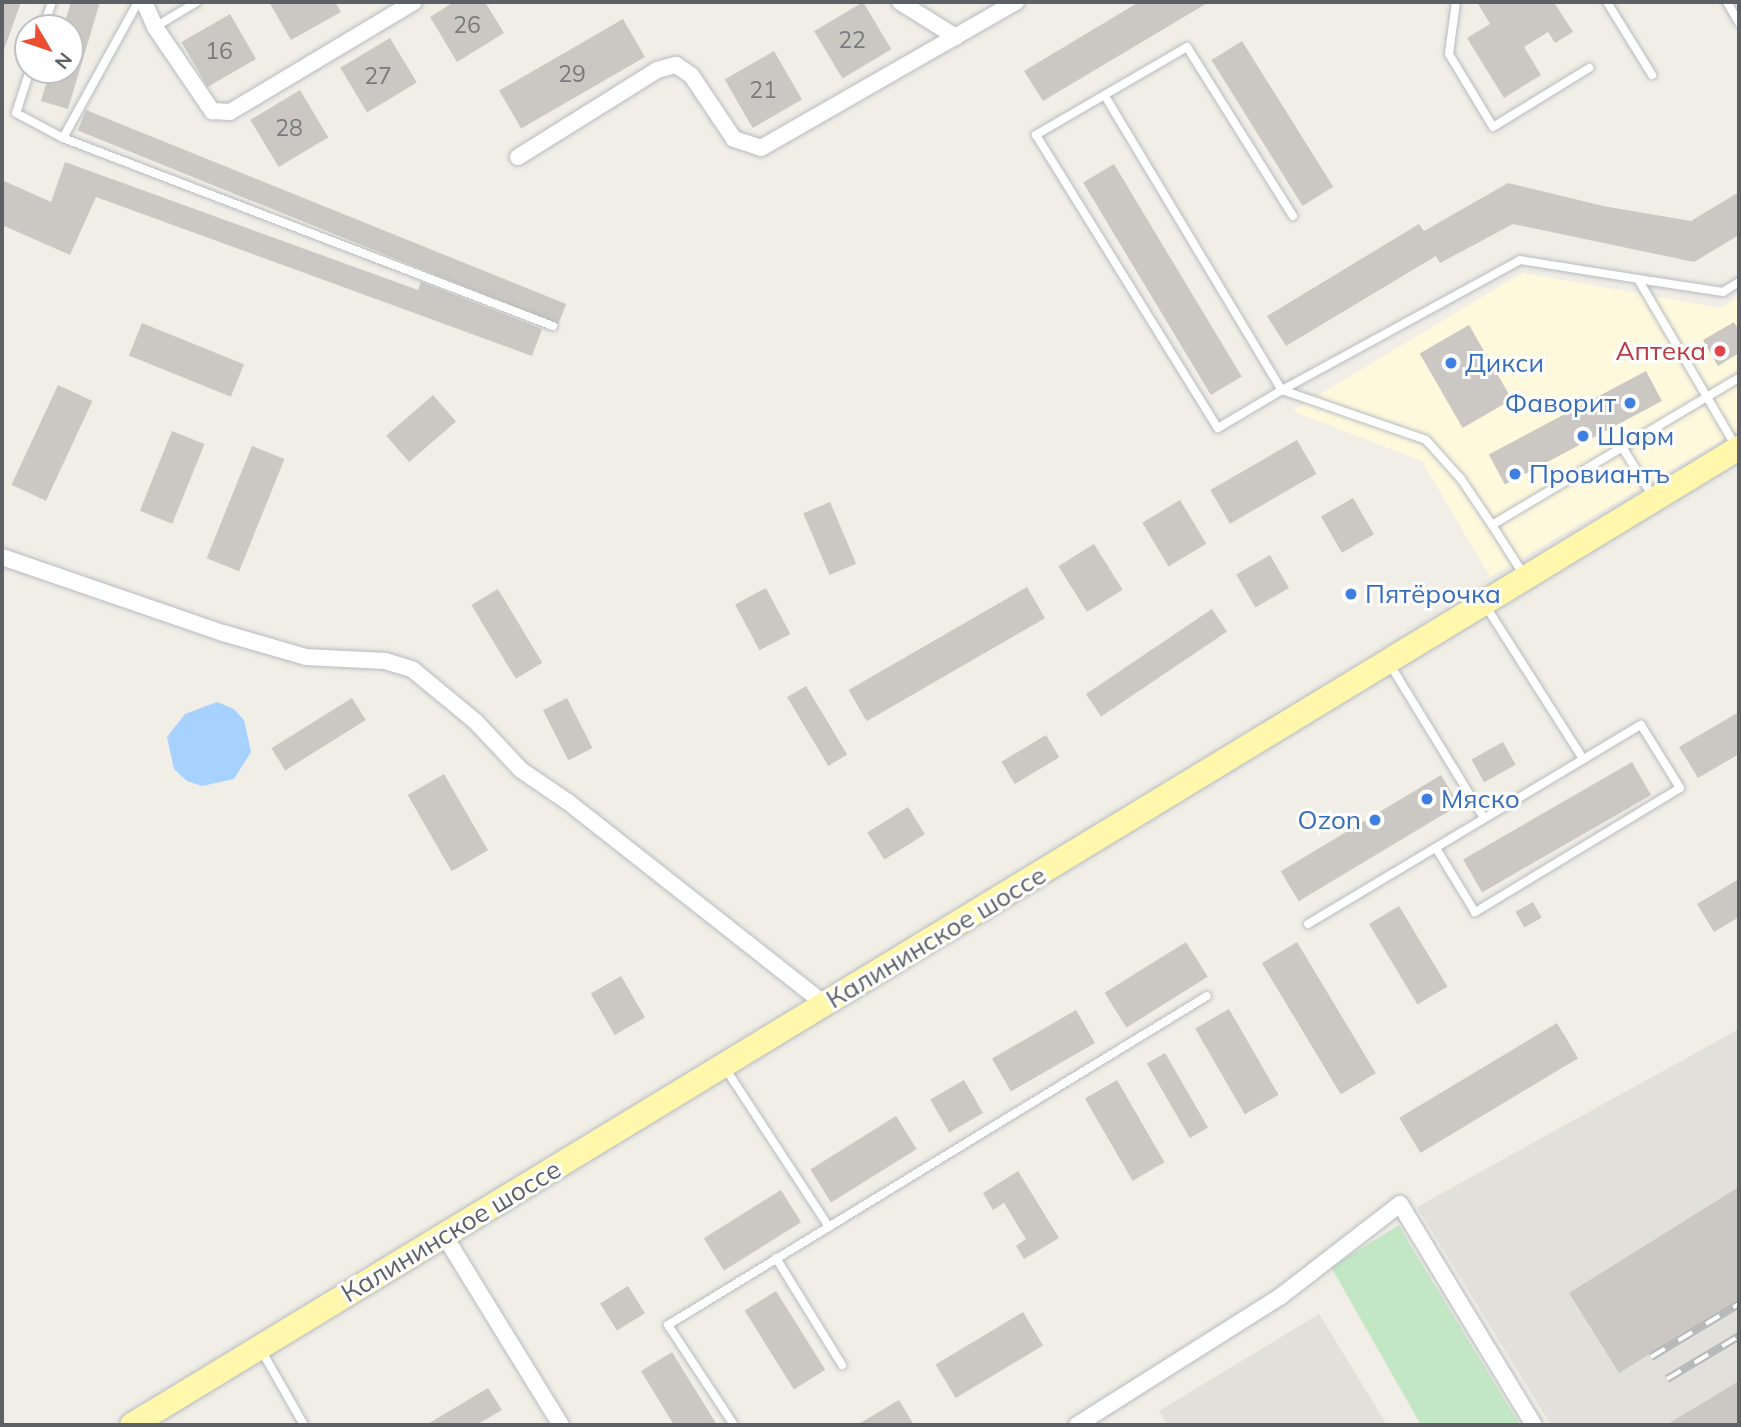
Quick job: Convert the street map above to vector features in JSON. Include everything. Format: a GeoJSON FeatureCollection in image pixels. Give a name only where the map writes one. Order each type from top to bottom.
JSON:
{"type":"FeatureCollection","features":[{"type":"Feature","properties":{"kind":"main road","name":"Калининское шоссе"},"geometry":{"type":"LineString","coordinates":[[132,1425],[1738,449]]}},
{"type":"Feature","properties":{"kind":"street"},"geometry":{"type":"LineString","coordinates":[[144,2],[155,27],[212,111],[230,112],[414,2]]}},
{"type":"Feature","properties":{"kind":"street"},"geometry":{"type":"LineString","coordinates":[[900,2],[956,37]]}},
{"type":"Feature","properties":{"kind":"street"},"geometry":{"type":"LineString","coordinates":[[518,157],[657,70],[676,65],[691,75],[734,139],[761,148],[1016,2]]}},
{"type":"Feature","properties":{"kind":"street"},"geometry":{"type":"LineString","coordinates":[[2,557],[223,633],[306,657],[385,661],[412,668],[476,722],[521,770],[568,802],[825,1004]]}},
{"type":"Feature","properties":{"kind":"street"},"geometry":{"type":"LineString","coordinates":[[1077,1425],[1281,1296],[1400,1204],[1534,1425]]}},
{"type":"Feature","properties":{"kind":"street"},"geometry":{"type":"LineString","coordinates":[[444,1235],[561,1425]]}},
{"type":"Feature","properties":{"kind":"lane"},"geometry":{"type":"LineString","coordinates":[[63,138],[138,2]]}},
{"type":"Feature","properties":{"kind":"lane"},"geometry":{"type":"LineString","coordinates":[[155,27],[198,2]]}},
{"type":"Feature","properties":{"kind":"lane"},"geometry":{"type":"LineString","coordinates":[[1456,2],[1449,54],[1493,127],[1589,68]]}},
{"type":"Feature","properties":{"kind":"lane"},"geometry":{"type":"LineString","coordinates":[[1607,2],[1652,75]]}},
{"type":"Feature","properties":{"kind":"lane"},"geometry":{"type":"LineString","coordinates":[[1727,2],[1739,23]]}},
{"type":"Feature","properties":{"kind":"lane"},"geometry":{"type":"LineString","coordinates":[[1293,216],[1187,47],[1036,135],[1217,428],[1520,260],[1723,292],[1739,282]]}},
{"type":"Feature","properties":{"kind":"lane"},"geometry":{"type":"LineString","coordinates":[[25,84],[16,113],[63,138],[554,326]]}},
{"type":"Feature","properties":{"kind":"lane"},"geometry":{"type":"LineString","coordinates":[[1105,96],[1282,390],[1426,440],[1461,479],[1526,578]]}},
{"type":"Feature","properties":{"kind":"lane"},"geometry":{"type":"LineString","coordinates":[[1637,279],[1738,449]]}},
{"type":"Feature","properties":{"kind":"lane"},"geometry":{"type":"LineString","coordinates":[[1492,524],[1739,378]]}},
{"type":"Feature","properties":{"kind":"lane"},"geometry":{"type":"LineString","coordinates":[[1622,447],[1655,500]]}},
{"type":"Feature","properties":{"kind":"lane"},"geometry":{"type":"LineString","coordinates":[[1484,603],[1583,759]]}},
{"type":"Feature","properties":{"kind":"lane"},"geometry":{"type":"LineString","coordinates":[[1388,662],[1484,818]]}},
{"type":"Feature","properties":{"kind":"lane"},"geometry":{"type":"LineString","coordinates":[[1308,924],[1641,725],[1680,788],[1475,912],[1436,848]]}},
{"type":"Feature","properties":{"kind":"lane"},"geometry":{"type":"LineString","coordinates":[[734,1425],[668,1325],[1207,996]]}},
{"type":"Feature","properties":{"kind":"lane"},"geometry":{"type":"LineString","coordinates":[[723,1066],[829,1227]]}},
{"type":"Feature","properties":{"kind":"lane"},"geometry":{"type":"LineString","coordinates":[[776,1258],[842,1365]]}},
{"type":"Feature","properties":{"kind":"lane"},"geometry":{"type":"LineString","coordinates":[[260,1348],[304,1425]]}},
{"type":"Feature","properties":{"kind":"shaded area"},"geometry":{"type":"Polygon","coordinates":[[[1522,273],[1721,308],[1739,296],[1739,430],[1490,577],[1422,461],[1292,411],[1522,273]]]}},
{"type":"Feature","properties":{"kind":"shaded area"},"geometry":{"type":"Polygon","coordinates":[[[1739,1029],[1739,1425],[1551,1425],[1417,1207],[1739,1029]]]}},
{"type":"Feature","properties":{"kind":"shaded area"},"geometry":{"type":"Polygon","coordinates":[[[1319,1314],[1387,1425],[1168,1425],[1159,1411],[1319,1314]]]}},
{"type":"Feature","properties":{"kind":"green space"},"geometry":{"type":"Polygon","coordinates":[[[1399,1225],[1520,1425],[1421,1425],[1331,1267],[1399,1225]]]}},
{"type":"Feature","properties":{"kind":"water"},"geometry":{"type":"Polygon","coordinates":[[[217,702],[234,709],[244,720],[251,752],[234,779],[202,786],[187,781],[174,769],[167,737],[185,714],[217,702]]]}},
{"type":"Feature","properties":{"kind":"building"},"geometry":{"type":"Polygon","coordinates":[[[2,2],[21,2],[17,14],[14,14],[4,50],[2,2]]]}},
{"type":"Feature","properties":{"kind":"building"},"geometry":{"type":"Polygon","coordinates":[[[71,2],[100,2],[84,56],[84,14],[67,14],[71,2]]]}},
{"type":"Feature","properties":{"kind":"building"},"geometry":{"type":"Polygon","coordinates":[[[269,2],[335,2],[341,12],[291,40],[269,2]]]}},
{"type":"Feature","properties":{"kind":"building"},"geometry":{"type":"Polygon","coordinates":[[[454,2],[485,2],[504,33],[457,62],[430,17],[454,2]]]}},
{"type":"Feature","properties":{"kind":"building"},"geometry":{"type":"Polygon","coordinates":[[[863,2],[891,49],[842,79],[814,31],[863,2]]]}},
{"type":"Feature","properties":{"kind":"building"},"geometry":{"type":"Polygon","coordinates":[[[1139,2],[1209,2],[1043,101],[1024,71],[1139,2]]]}},
{"type":"Feature","properties":{"kind":"building"},"geometry":{"type":"Polygon","coordinates":[[[1477,2],[1554,2],[1573,32],[1555,43],[1548,32],[1524,47],[1541,75],[1504,98],[1467,38],[1490,24],[1477,2]]]}},
{"type":"Feature","properties":{"kind":"building"},"geometry":{"type":"Polygon","coordinates":[[[230,14],[256,59],[208,87],[182,42],[230,14]]]}},
{"type":"Feature","properties":{"kind":"building"},"geometry":{"type":"Polygon","coordinates":[[[623,19],[645,57],[521,129],[499,90],[623,19]]]}},
{"type":"Feature","properties":{"kind":"building"},"geometry":{"type":"Polygon","coordinates":[[[390,38],[417,83],[367,112],[340,68],[390,38]]]}},
{"type":"Feature","properties":{"kind":"building"},"geometry":{"type":"Polygon","coordinates":[[[1242,41],[1333,187],[1303,206],[1211,60],[1242,41]]]}},
{"type":"Feature","properties":{"kind":"building"},"geometry":{"type":"Polygon","coordinates":[[[774,51],[802,99],[753,128],[725,80],[774,51]]]}},
{"type":"Feature","properties":{"kind":"building"},"geometry":{"type":"Polygon","coordinates":[[[46,84],[75,84],[68,109],[41,101],[46,84]]]}},
{"type":"Feature","properties":{"kind":"building"},"geometry":{"type":"Polygon","coordinates":[[[300,90],[328,137],[279,167],[250,120],[300,90]]]}},
{"type":"Feature","properties":{"kind":"building"},"geometry":{"type":"Polygon","coordinates":[[[86,110],[566,304],[558,324],[78,130],[86,110]]]}},
{"type":"Feature","properties":{"kind":"building"},"geometry":{"type":"Polygon","coordinates":[[[65,162],[418,290],[421,282],[542,329],[532,356],[96,197],[70,255],[2,225],[2,180],[51,202],[65,162]]]}},
{"type":"Feature","properties":{"kind":"building"},"geometry":{"type":"Polygon","coordinates":[[[1114,164],[1242,377],[1211,395],[1083,183],[1114,164]]]}},
{"type":"Feature","properties":{"kind":"building"},"geometry":{"type":"Polygon","coordinates":[[[1508,183],[1603,206],[1691,221],[1739,192],[1739,235],[1694,262],[1513,224],[1440,263],[1436,256],[1286,346],[1267,316],[1419,224],[1424,231],[1508,183]]]}},
{"type":"Feature","properties":{"kind":"building"},"geometry":{"type":"Polygon","coordinates":[[[1734,322],[1739,331],[1739,353],[1718,366],[1703,340],[1734,322]]]}},
{"type":"Feature","properties":{"kind":"building"},"geometry":{"type":"Polygon","coordinates":[[[142,323],[244,364],[231,397],[129,355],[142,323]]]}},
{"type":"Feature","properties":{"kind":"building"},"geometry":{"type":"Polygon","coordinates":[[[1469,325],[1512,399],[1463,428],[1420,354],[1469,325]]]}},
{"type":"Feature","properties":{"kind":"building"},"geometry":{"type":"Polygon","coordinates":[[[1646,371],[1662,401],[1505,485],[1489,455],[1646,371]]]}},
{"type":"Feature","properties":{"kind":"building"},"geometry":{"type":"Polygon","coordinates":[[[58,385],[92,401],[46,501],[12,485],[58,385]]]}},
{"type":"Feature","properties":{"kind":"building"},"geometry":{"type":"Polygon","coordinates":[[[433,395],[456,421],[409,462],[386,436],[433,395]]]}},
{"type":"Feature","properties":{"kind":"building"},"geometry":{"type":"Polygon","coordinates":[[[172,431],[204,444],[172,524],[140,511],[172,431]]]}},
{"type":"Feature","properties":{"kind":"building"},"geometry":{"type":"Polygon","coordinates":[[[1297,440],[1316,474],[1230,524],[1210,490],[1297,440]]]}},
{"type":"Feature","properties":{"kind":"building"},"geometry":{"type":"Polygon","coordinates":[[[252,446],[284,459],[239,571],[207,558],[252,446]]]}},
{"type":"Feature","properties":{"kind":"building"},"geometry":{"type":"Polygon","coordinates":[[[1353,498],[1374,534],[1342,553],[1321,516],[1353,498]]]}},
{"type":"Feature","properties":{"kind":"building"},"geometry":{"type":"Polygon","coordinates":[[[1180,500],[1206,544],[1169,566],[1142,523],[1180,500]]]}},
{"type":"Feature","properties":{"kind":"building"},"geometry":{"type":"Polygon","coordinates":[[[830,502],[856,564],[829,575],[803,513],[830,502]]]}},
{"type":"Feature","properties":{"kind":"building"},"geometry":{"type":"Polygon","coordinates":[[[1094,544],[1123,590],[1087,612],[1058,566],[1094,544]]]}},
{"type":"Feature","properties":{"kind":"building"},"geometry":{"type":"Polygon","coordinates":[[[1270,555],[1289,588],[1255,607],[1236,574],[1270,555]]]}},
{"type":"Feature","properties":{"kind":"building"},"geometry":{"type":"Polygon","coordinates":[[[1027,587],[1045,618],[867,721],[849,690],[1027,587]]]}},
{"type":"Feature","properties":{"kind":"building"},"geometry":{"type":"Polygon","coordinates":[[[766,588],[790,634],[760,650],[735,604],[766,588]]]}},
{"type":"Feature","properties":{"kind":"building"},"geometry":{"type":"Polygon","coordinates":[[[498,589],[542,663],[516,679],[471,605],[498,589]]]}},
{"type":"Feature","properties":{"kind":"building"},"geometry":{"type":"Polygon","coordinates":[[[1212,609],[1227,631],[1101,716],[1086,694],[1212,609]]]}},
{"type":"Feature","properties":{"kind":"building"},"geometry":{"type":"Polygon","coordinates":[[[806,686],[847,755],[828,766],[787,697],[806,686]]]}},
{"type":"Feature","properties":{"kind":"building"},"geometry":{"type":"Polygon","coordinates":[[[352,698],[366,720],[285,770],[271,748],[352,698]]]}},
{"type":"Feature","properties":{"kind":"building"},"geometry":{"type":"Polygon","coordinates":[[[567,698],[592,748],[568,760],[543,710],[567,698]]]}},
{"type":"Feature","properties":{"kind":"building"},"geometry":{"type":"Polygon","coordinates":[[[1739,712],[1739,754],[1698,778],[1679,747],[1739,712]]]}},
{"type":"Feature","properties":{"kind":"building"},"geometry":{"type":"Polygon","coordinates":[[[1046,735],[1059,757],[1015,784],[1001,762],[1046,735]]]}},
{"type":"Feature","properties":{"kind":"building"},"geometry":{"type":"Polygon","coordinates":[[[1503,742],[1516,765],[1484,782],[1472,759],[1503,742]]]}},
{"type":"Feature","properties":{"kind":"building"},"geometry":{"type":"Polygon","coordinates":[[[1632,762],[1651,795],[1482,892],[1463,860],[1632,762]]]}},
{"type":"Feature","properties":{"kind":"building"},"geometry":{"type":"Polygon","coordinates":[[[444,774],[488,850],[452,871],[408,795],[444,774]]]}},
{"type":"Feature","properties":{"kind":"building"},"geometry":{"type":"Polygon","coordinates":[[[1441,775],[1459,805],[1299,901],[1281,871],[1441,775]]]}},
{"type":"Feature","properties":{"kind":"building"},"geometry":{"type":"Polygon","coordinates":[[[908,807],[925,834],[884,860],[867,832],[908,807]]]}},
{"type":"Feature","properties":{"kind":"building"},"geometry":{"type":"Polygon","coordinates":[[[1739,879],[1739,917],[1714,932],[1697,904],[1739,879]]]}},
{"type":"Feature","properties":{"kind":"building"},"geometry":{"type":"Polygon","coordinates":[[[1533,902],[1542,918],[1524,927],[1516,912],[1533,902]]]}},
{"type":"Feature","properties":{"kind":"building"},"geometry":{"type":"Polygon","coordinates":[[[1399,906],[1447,987],[1417,1005],[1369,924],[1399,906]]]}},
{"type":"Feature","properties":{"kind":"building"},"geometry":{"type":"Polygon","coordinates":[[[1186,942],[1208,977],[1126,1028],[1105,993],[1186,942]]]}},
{"type":"Feature","properties":{"kind":"building"},"geometry":{"type":"Polygon","coordinates":[[[1297,942],[1376,1073],[1341,1094],[1262,963],[1297,942]]]}},
{"type":"Feature","properties":{"kind":"building"},"geometry":{"type":"Polygon","coordinates":[[[621,976],[645,1018],[615,1035],[591,994],[621,976]]]}},
{"type":"Feature","properties":{"kind":"building"},"geometry":{"type":"Polygon","coordinates":[[[1229,1009],[1278,1095],[1245,1114],[1195,1028],[1229,1009]]]}},
{"type":"Feature","properties":{"kind":"building"},"geometry":{"type":"Polygon","coordinates":[[[1076,1010],[1095,1043],[1011,1091],[992,1058],[1076,1010]]]}},
{"type":"Feature","properties":{"kind":"building"},"geometry":{"type":"Polygon","coordinates":[[[1557,1023],[1578,1058],[1420,1153],[1399,1118],[1557,1023]]]}},
{"type":"Feature","properties":{"kind":"building"},"geometry":{"type":"Polygon","coordinates":[[[1165,1053],[1208,1127],[1190,1138],[1147,1064],[1165,1053]]]}},
{"type":"Feature","properties":{"kind":"building"},"geometry":{"type":"Polygon","coordinates":[[[964,1080],[983,1113],[949,1132],[930,1100],[964,1080]]]}},
{"type":"Feature","properties":{"kind":"building"},"geometry":{"type":"Polygon","coordinates":[[[1117,1080],[1164,1162],[1132,1181],[1085,1098],[1117,1080]]]}},
{"type":"Feature","properties":{"kind":"building"},"geometry":{"type":"Polygon","coordinates":[[[896,1116],[917,1149],[831,1203],[810,1170],[896,1116]]]}},
{"type":"Feature","properties":{"kind":"building"},"geometry":{"type":"Polygon","coordinates":[[[1018,1171],[1059,1238],[1024,1259],[1016,1246],[1026,1239],[1004,1203],[993,1210],[983,1193],[1018,1171]]]}},
{"type":"Feature","properties":{"kind":"building"},"geometry":{"type":"Polygon","coordinates":[[[1739,1187],[1739,1299],[1619,1373],[1569,1293],[1739,1187]]]}},
{"type":"Feature","properties":{"kind":"building"},"geometry":{"type":"Polygon","coordinates":[[[781,1190],[801,1222],[724,1270],[704,1238],[781,1190]]]}},
{"type":"Feature","properties":{"kind":"building"},"geometry":{"type":"Polygon","coordinates":[[[628,1286],[645,1313],[617,1331],[600,1303],[628,1286]]]}},
{"type":"Feature","properties":{"kind":"building"},"geometry":{"type":"Polygon","coordinates":[[[776,1291],[825,1370],[794,1389],[745,1311],[776,1291]]]}},
{"type":"Feature","properties":{"kind":"building"},"geometry":{"type":"Polygon","coordinates":[[[1023,1312],[1043,1345],[956,1398],[936,1365],[1023,1312]]]}},
{"type":"Feature","properties":{"kind":"building"},"geometry":{"type":"Polygon","coordinates":[[[672,1352],[717,1425],[674,1425],[641,1371],[672,1352]]]}},
{"type":"Feature","properties":{"kind":"building"},"geometry":{"type":"Polygon","coordinates":[[[1739,1381],[1739,1425],[1666,1425],[1739,1381]]]}},
{"type":"Feature","properties":{"kind":"building"},"geometry":{"type":"Polygon","coordinates":[[[488,1388],[502,1410],[476,1425],[426,1425],[488,1388]]]}},
{"type":"Feature","properties":{"kind":"building"},"geometry":{"type":"Polygon","coordinates":[[[899,1400],[914,1425],[857,1425],[899,1400]]]}},
{"type":"Feature","properties":{"kind":"railway"},"geometry":{"type":"LineString","coordinates":[[1651,1357],[1739,1304]]}},
{"type":"Feature","properties":{"kind":"railway"},"geometry":{"type":"LineString","coordinates":[[1667,1379],[1739,1336]]}},
{"type":"Feature","properties":{"kind":"place","name":"Аптека"},"geometry":{"type":"Point","coordinates":[1720,351]}},
{"type":"Feature","properties":{"kind":"place","name":"Дикси"},"geometry":{"type":"Point","coordinates":[1451,363]}},
{"type":"Feature","properties":{"kind":"place","name":"Фаворит"},"geometry":{"type":"Point","coordinates":[1630,403]}},
{"type":"Feature","properties":{"kind":"place","name":"Шарм"},"geometry":{"type":"Point","coordinates":[1583,436]}},
{"type":"Feature","properties":{"kind":"place","name":"Провиантъ"},"geometry":{"type":"Point","coordinates":[1515,474]}},
{"type":"Feature","properties":{"kind":"place","name":"Пятёрочка"},"geometry":{"type":"Point","coordinates":[1351,594]}},
{"type":"Feature","properties":{"kind":"place","name":"Мяско"},"geometry":{"type":"Point","coordinates":[1427,799]}},
{"type":"Feature","properties":{"kind":"place","name":"Ozon"},"geometry":{"type":"Point","coordinates":[1375,820]}}]}
